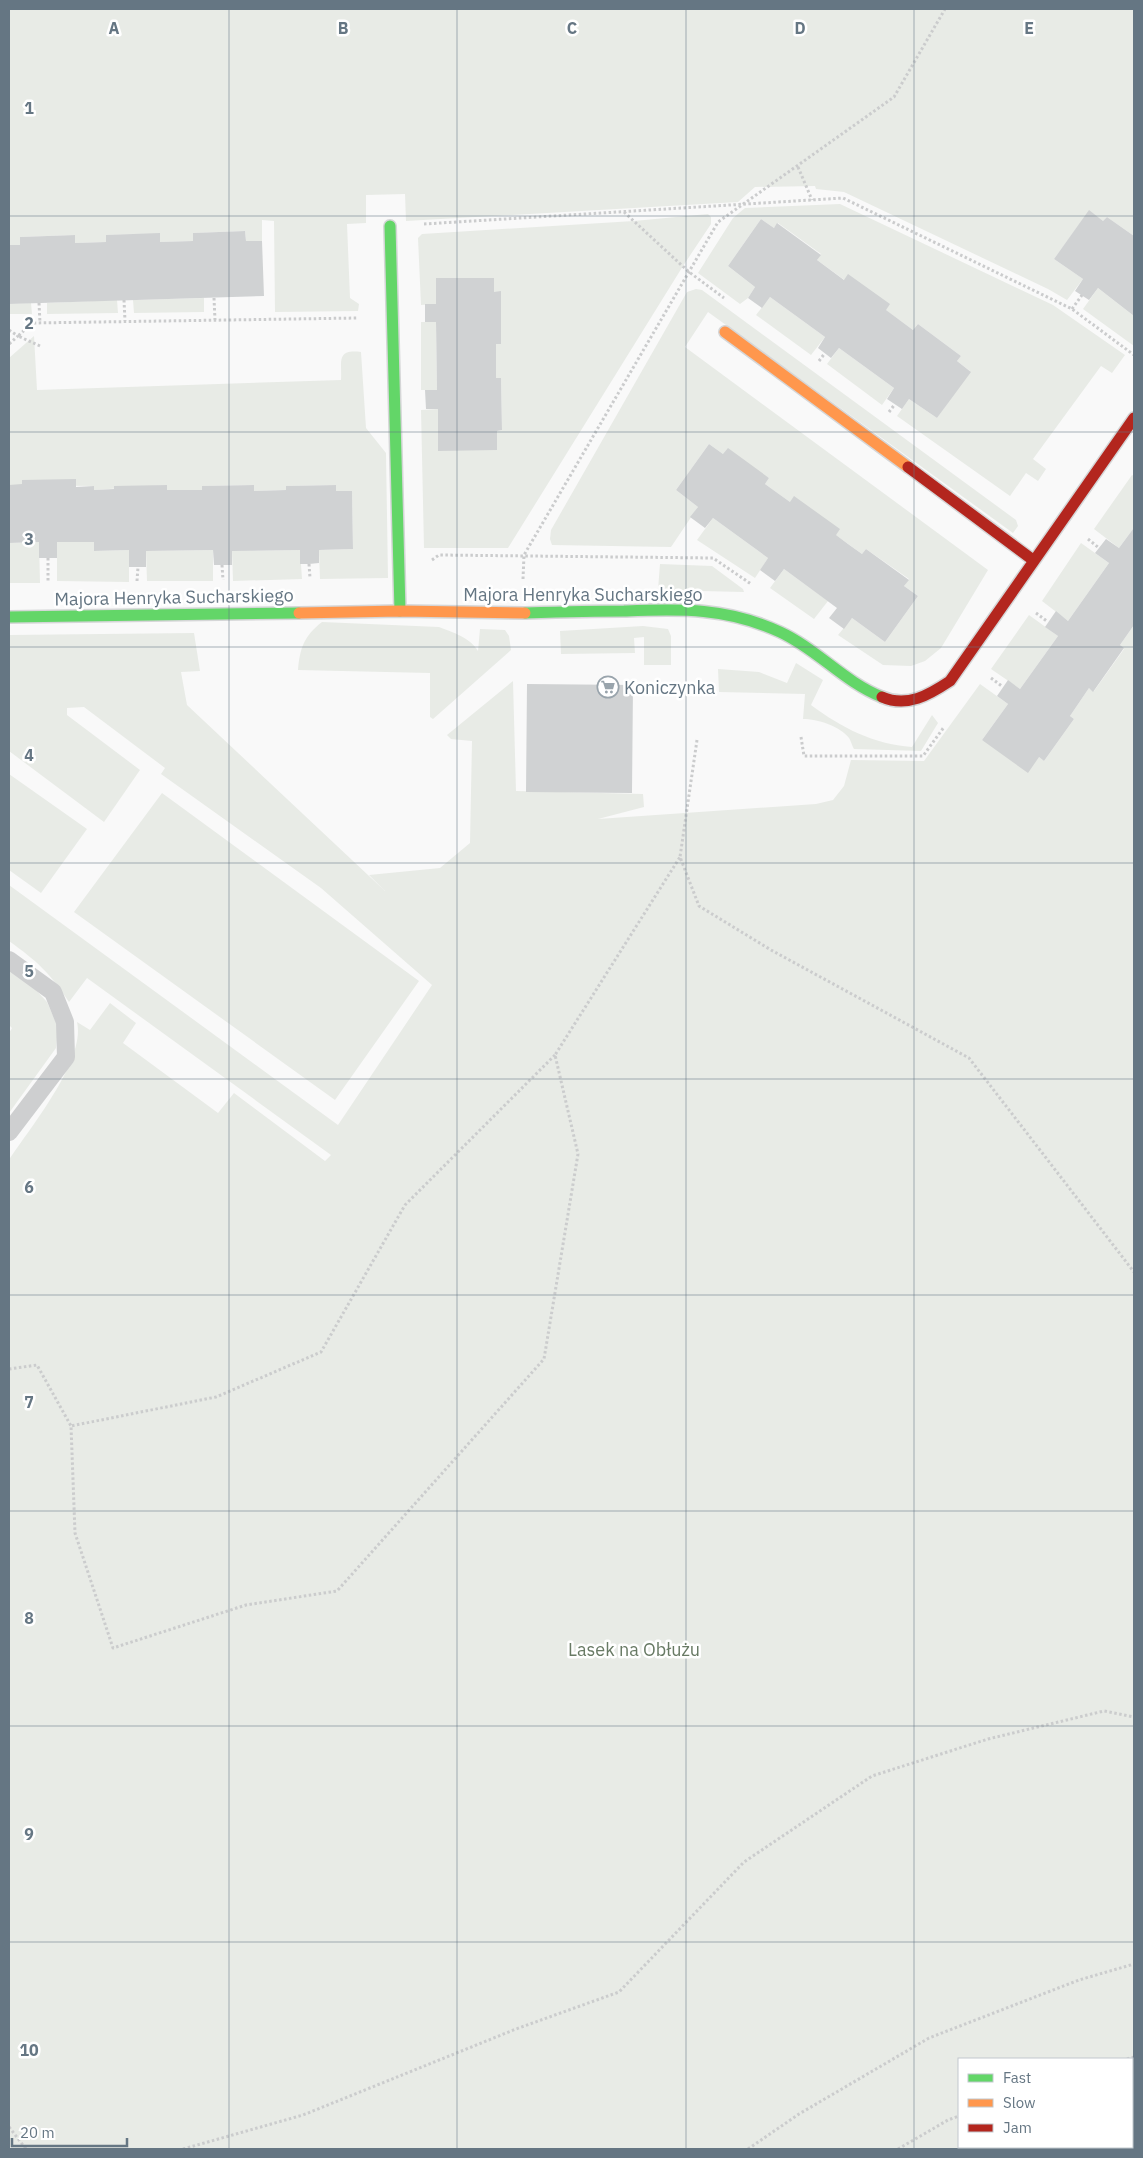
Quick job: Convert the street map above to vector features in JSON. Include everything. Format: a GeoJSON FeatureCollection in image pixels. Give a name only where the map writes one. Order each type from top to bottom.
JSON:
{"type":"FeatureCollection","features":[{"type":"Feature","properties":{"kind":"street"},"geometry":{"type":"LineString","coordinates":[[390,226],[400,611]]}},
{"type":"Feature","properties":{"kind":"street"},"geometry":{"type":"LineString","coordinates":[[725,332],[1033,560]]}},
{"type":"Feature","properties":{"kind":"street","name":"Majora Henryka Sucharskiego"},"geometry":{"type":"LineString","coordinates":[[9,617],[691,609],[717,612],[767,627],[793,638],[867,693],[884,700],[900,703],[914,701],[928,697],[950,681],[1134,418]]}},
{"type":"Feature","properties":{"kind":"lane"},"geometry":{"type":"LineString","coordinates":[[9,960],[53,992],[65,1022],[66,1057],[9,1132]]}},
{"type":"Feature","properties":{"kind":"path"},"geometry":{"type":"LineString","coordinates":[[521,612],[524,555],[718,222],[894,97],[945,9]]}},
{"type":"Feature","properties":{"kind":"path"},"geometry":{"type":"LineString","coordinates":[[798,167],[812,200]]}},
{"type":"Feature","properties":{"kind":"path"},"geometry":{"type":"LineString","coordinates":[[390,226],[843,198],[1072,309],[1134,355]]}},
{"type":"Feature","properties":{"kind":"path"},"geometry":{"type":"LineString","coordinates":[[624,212],[689,272],[731,304]]}},
{"type":"Feature","properties":{"kind":"path"},"geometry":{"type":"LineString","coordinates":[[1072,309],[1082,296]]}},
{"type":"Feature","properties":{"kind":"path"},"geometry":{"type":"LineString","coordinates":[[214,298],[215,320]]}},
{"type":"Feature","properties":{"kind":"path"},"geometry":{"type":"LineString","coordinates":[[124,300],[125,321]]}},
{"type":"Feature","properties":{"kind":"path"},"geometry":{"type":"LineString","coordinates":[[39,303],[40,323]]}},
{"type":"Feature","properties":{"kind":"path"},"geometry":{"type":"LineString","coordinates":[[9,344],[32,323],[393,319]]}},
{"type":"Feature","properties":{"kind":"path"},"geometry":{"type":"LineString","coordinates":[[9,330],[40,346]]}},
{"type":"Feature","properties":{"kind":"path"},"geometry":{"type":"LineString","coordinates":[[399,584],[439,556],[524,555],[713,558],[753,584]]}},
{"type":"Feature","properties":{"kind":"path"},"geometry":{"type":"LineString","coordinates":[[48,558],[48,587]]}},
{"type":"Feature","properties":{"kind":"path"},"geometry":{"type":"LineString","coordinates":[[310,564],[310,585]]}},
{"type":"Feature","properties":{"kind":"path"},"geometry":{"type":"LineString","coordinates":[[222,565],[223,585]]}},
{"type":"Feature","properties":{"kind":"path"},"geometry":{"type":"LineString","coordinates":[[137,586],[138,567]]}},
{"type":"Feature","properties":{"kind":"path"},"geometry":{"type":"LineString","coordinates":[[71,1426],[216,1396],[321,1352],[405,1205],[555,1055],[680,857],[697,740]]}},
{"type":"Feature","properties":{"kind":"path"},"geometry":{"type":"LineString","coordinates":[[680,857],[699,906],[771,950],[969,1058],[1134,1272]]}},
{"type":"Feature","properties":{"kind":"path"},"geometry":{"type":"LineString","coordinates":[[9,1369],[37,1365],[71,1426],[75,1533],[113,1648],[246,1605],[337,1591],[544,1359],[578,1154],[555,1055]]}},
{"type":"Feature","properties":{"kind":"path"},"geometry":{"type":"LineString","coordinates":[[183,2149],[303,2115],[516,2029],[619,1992],[744,1862],[872,1776],[988,1739],[1104,1711],[1134,1717]]}},
{"type":"Feature","properties":{"kind":"path"},"geometry":{"type":"LineString","coordinates":[[748,2149],[799,2114],[929,2038],[1079,1980],[1134,1964]]}},
{"type":"Feature","properties":{"kind":"path"},"geometry":{"type":"LineString","coordinates":[[898,2149],[948,2120],[958,2116]]}},
{"type":"Feature","properties":{"kind":"path"},"geometry":{"type":"LineString","coordinates":[[9,2127],[26,2149]]}},
{"type":"Feature","properties":{"kind":"green space"},"geometry":{"type":"Polygon","coordinates":[[[9,9],[1134,9],[1134,236],[1107,217],[1103,221],[1089,211],[1054,259],[1083,279],[1067,300],[1048,289],[844,192],[816,189],[815,186],[755,187],[738,202],[406,221],[405,194],[366,195],[366,223],[347,224],[350,298],[359,304],[358,311],[275,312],[274,221],[262,220],[262,241],[246,241],[245,231],[193,233],[193,241],[160,242],[160,234],[106,235],[106,242],[75,243],[74,235],[20,237],[20,245],[9,245],[9,9]]]}},
{"type":"Feature","properties":{"kind":"green space"},"geometry":{"type":"Polygon","coordinates":[[[840,204],[1053,305],[1125,355],[1112,373],[1101,366],[1033,459],[1046,469],[1038,481],[1026,473],[1010,496],[897,416],[909,399],[937,418],[970,371],[957,361],[961,356],[918,324],[913,330],[817,260],[821,254],[778,223],[774,228],[761,219],[728,266],[755,287],[748,298],[740,304],[698,273],[733,218],[745,208],[840,204]]]}},
{"type":"Feature","properties":{"kind":"green space"},"geometry":{"type":"Polygon","coordinates":[[[708,214],[711,217],[711,224],[508,548],[424,548],[421,410],[438,409],[497,431],[502,430],[501,378],[496,378],[496,344],[501,344],[501,292],[494,292],[494,278],[436,278],[436,304],[421,305],[418,238],[422,234],[634,221],[708,214]]]}},
{"type":"Feature","properties":{"kind":"green space"},"geometry":{"type":"Polygon","coordinates":[[[1098,288],[1134,316],[1134,346],[1083,309],[1098,288]]]}},
{"type":"Feature","properties":{"kind":"green space"},"geometry":{"type":"Polygon","coordinates":[[[696,289],[702,290],[1016,520],[1018,526],[1013,533],[708,312],[685,347],[988,570],[941,648],[925,661],[911,666],[883,665],[838,635],[852,618],[885,642],[918,596],[904,586],[909,579],[866,549],[862,554],[765,484],[769,478],[723,454],[709,444],[676,490],[698,507],[671,547],[552,545],[550,539],[551,530],[687,292],[696,289]]]}},
{"type":"Feature","properties":{"kind":"green space"},"geometry":{"type":"Polygon","coordinates":[[[770,297],[825,337],[811,355],[756,315],[770,297]]]}},
{"type":"Feature","properties":{"kind":"green space"},"geometry":{"type":"Polygon","coordinates":[[[204,298],[204,312],[134,313],[133,300],[204,298]]]}},
{"type":"Feature","properties":{"kind":"green space"},"geometry":{"type":"Polygon","coordinates":[[[117,300],[118,313],[47,314],[47,303],[117,300]]]}},
{"type":"Feature","properties":{"kind":"green space"},"geometry":{"type":"Polygon","coordinates":[[[31,303],[32,314],[9,314],[9,304],[31,303]]]}},
{"type":"Feature","properties":{"kind":"green space"},"geometry":{"type":"Polygon","coordinates":[[[421,322],[436,322],[437,390],[421,390],[421,322]]]}},
{"type":"Feature","properties":{"kind":"green space"},"geometry":{"type":"Polygon","coordinates":[[[34,336],[37,390],[341,380],[341,362],[344,355],[347,352],[361,352],[366,428],[386,453],[388,578],[320,579],[319,550],[353,549],[352,491],[336,491],[336,485],[286,486],[286,490],[254,491],[254,485],[202,486],[202,490],[167,490],[167,485],[94,490],[94,486],[9,485],[9,358],[34,336]]]}},
{"type":"Feature","properties":{"kind":"green space"},"geometry":{"type":"Polygon","coordinates":[[[839,348],[894,388],[882,405],[827,364],[839,348]]]}},
{"type":"Feature","properties":{"kind":"green space"},"geometry":{"type":"Polygon","coordinates":[[[1132,475],[1134,476],[1134,530],[1119,548],[1094,529],[1132,475]]]}},
{"type":"Feature","properties":{"kind":"green space"},"geometry":{"type":"Polygon","coordinates":[[[713,518],[768,558],[755,578],[697,540],[713,518]]]}},
{"type":"Feature","properties":{"kind":"green space"},"geometry":{"type":"Polygon","coordinates":[[[39,542],[40,583],[9,583],[9,543],[39,542]]]}},
{"type":"Feature","properties":{"kind":"green space"},"geometry":{"type":"Polygon","coordinates":[[[57,542],[94,542],[94,551],[129,550],[129,582],[57,581],[57,542]]]}},
{"type":"Feature","properties":{"kind":"green space"},"geometry":{"type":"Polygon","coordinates":[[[1081,543],[1109,563],[1068,621],[1042,601],[1081,543]]]}},
{"type":"Feature","properties":{"kind":"green space"},"geometry":{"type":"Polygon","coordinates":[[[213,550],[213,581],[147,581],[146,551],[213,550]]]}},
{"type":"Feature","properties":{"kind":"green space"},"geometry":{"type":"Polygon","coordinates":[[[300,550],[302,579],[233,581],[232,551],[300,550]]]}},
{"type":"Feature","properties":{"kind":"green space"},"geometry":{"type":"Polygon","coordinates":[[[660,564],[712,566],[743,589],[744,592],[658,590],[660,564]]]}},
{"type":"Feature","properties":{"kind":"green space"},"geometry":{"type":"Polygon","coordinates":[[[784,569],[828,601],[814,619],[770,588],[784,569]]]}},
{"type":"Feature","properties":{"kind":"green space"},"geometry":{"type":"Polygon","coordinates":[[[1029,615],[1058,636],[1020,689],[991,669],[1029,615]]]}},
{"type":"Feature","properties":{"kind":"green space"},"geometry":{"type":"Polygon","coordinates":[[[322,622],[439,627],[471,642],[478,651],[480,629],[505,630],[509,636],[511,650],[433,719],[430,717],[430,673],[298,670],[304,643],[311,632],[322,622]]]}},
{"type":"Feature","properties":{"kind":"green space","name":"Lasek na Obłużu"},"geometry":{"type":"Polygon","coordinates":[[[1134,625],[1134,2149],[9,2149],[9,1160],[65,1074],[78,1038],[77,1022],[90,1030],[110,1003],[136,1023],[123,1043],[218,1113],[234,1093],[325,1161],[331,1155],[87,978],[69,1002],[42,968],[9,941],[9,885],[338,1125],[432,985],[321,888],[161,774],[165,768],[84,707],[67,708],[67,715],[140,770],[104,822],[9,751],[9,635],[194,633],[200,671],[181,672],[187,705],[385,891],[369,875],[440,868],[470,843],[472,741],[451,739],[447,735],[513,681],[516,791],[643,794],[644,807],[598,819],[816,804],[833,800],[844,786],[851,760],[924,761],[980,684],[1008,704],[982,740],[1039,757],[1044,761],[1074,719],[1070,716],[1089,688],[1094,691],[1124,649],[1120,645],[1134,625]]]}},
{"type":"Feature","properties":{"kind":"green space"},"geometry":{"type":"Polygon","coordinates":[[[643,626],[668,629],[671,636],[671,665],[644,665],[644,637],[634,638],[635,653],[561,654],[560,631],[643,626]]]}},
{"type":"Feature","properties":{"kind":"green space"},"geometry":{"type":"Polygon","coordinates":[[[796,663],[823,680],[811,705],[834,721],[859,734],[884,742],[912,747],[932,715],[938,723],[921,751],[854,749],[849,738],[840,730],[815,720],[803,719],[805,694],[719,692],[718,669],[759,672],[787,683],[796,663]]]}},
{"type":"Feature","properties":{"kind":"green space"},"geometry":{"type":"Polygon","coordinates":[[[9,774],[87,829],[41,893],[9,870],[9,774]]]}},
{"type":"Feature","properties":{"kind":"green space"},"geometry":{"type":"Polygon","coordinates":[[[162,793],[419,981],[335,1100],[74,912],[162,793]]]}},
{"type":"Feature","properties":{"kind":"green space"},"geometry":{"type":"Polygon","coordinates":[[[9,966],[26,979],[47,1002],[58,1027],[56,1048],[9,1113],[9,1033],[12,1028],[9,1025],[9,966]]]}},
{"type":"Feature","properties":{"kind":"building"},"geometry":{"type":"Polygon","coordinates":[[[1089,210],[1103,221],[1107,217],[1134,236],[1134,316],[1098,288],[1089,300],[1075,291],[1083,279],[1054,259],[1089,210]]]}},
{"type":"Feature","properties":{"kind":"building"},"geometry":{"type":"Polygon","coordinates":[[[761,219],[774,228],[777,223],[821,255],[817,260],[844,280],[848,274],[890,304],[886,310],[913,330],[918,324],[961,356],[957,361],[971,372],[937,418],[909,399],[902,409],[887,399],[894,388],[839,348],[831,358],[818,348],[825,337],[770,297],[762,308],[748,298],[755,287],[728,266],[761,219]]]}},
{"type":"Feature","properties":{"kind":"building"},"geometry":{"type":"Polygon","coordinates":[[[245,231],[246,241],[262,241],[264,296],[9,304],[9,245],[20,245],[20,237],[75,235],[75,243],[106,242],[106,235],[160,233],[160,242],[193,241],[193,233],[245,231]]]}},
{"type":"Feature","properties":{"kind":"building"},"geometry":{"type":"Polygon","coordinates":[[[436,278],[494,278],[494,292],[501,291],[501,344],[496,344],[496,378],[501,378],[502,430],[497,431],[497,450],[438,451],[438,409],[426,409],[425,390],[437,390],[436,322],[425,322],[425,304],[436,304],[436,278]]]}},
{"type":"Feature","properties":{"kind":"building"},"geometry":{"type":"Polygon","coordinates":[[[709,444],[723,454],[728,448],[769,478],[765,484],[790,502],[794,496],[840,529],[836,535],[848,544],[862,554],[866,549],[909,580],[904,586],[918,596],[885,642],[852,618],[844,629],[829,618],[837,608],[784,569],[775,581],[760,570],[768,558],[713,518],[705,528],[690,517],[698,507],[676,490],[709,444]]]}},
{"type":"Feature","properties":{"kind":"building"},"geometry":{"type":"Polygon","coordinates":[[[76,479],[76,487],[94,486],[94,490],[114,489],[114,486],[167,485],[167,490],[202,490],[202,486],[254,485],[254,491],[286,490],[286,486],[336,485],[336,491],[352,491],[353,549],[319,550],[319,563],[309,564],[300,564],[300,550],[232,551],[232,565],[214,565],[213,550],[146,551],[146,567],[129,567],[129,550],[94,551],[94,542],[57,542],[57,558],[39,558],[39,542],[9,543],[9,485],[22,484],[22,480],[76,479]]]}},
{"type":"Feature","properties":{"kind":"building"},"geometry":{"type":"Polygon","coordinates":[[[1133,529],[1134,625],[1120,645],[1124,648],[1093,692],[1089,688],[1070,716],[1074,719],[1044,761],[1039,757],[1028,773],[982,740],[1008,704],[997,696],[1008,680],[1020,689],[1058,636],[1045,627],[1056,611],[1068,621],[1109,563],[1095,553],[1106,539],[1119,548],[1133,529]]]}},
{"type":"Feature","properties":{"kind":"building"},"geometry":{"type":"Polygon","coordinates":[[[527,684],[633,685],[632,793],[526,792],[527,684]]]}},
{"type":"Feature","properties":{"kind":"traffic: fast"},"geometry":{"type":"LineString","coordinates":[[390,226],[400,611]]}},
{"type":"Feature","properties":{"kind":"traffic: fast"},"geometry":{"type":"LineString","coordinates":[[525,613],[684,610],[703,611],[741,618],[780,632],[793,639],[855,683],[882,697]]}},
{"type":"Feature","properties":{"kind":"traffic: fast"},"geometry":{"type":"LineString","coordinates":[[9,617],[299,613]]}},
{"type":"Feature","properties":{"kind":"traffic: slow"},"geometry":{"type":"LineString","coordinates":[[725,332],[908,467]]}},
{"type":"Feature","properties":{"kind":"traffic: slow"},"geometry":{"type":"LineString","coordinates":[[299,613],[400,611],[525,613]]}},
{"type":"Feature","properties":{"kind":"traffic: jam"},"geometry":{"type":"LineString","coordinates":[[882,697],[900,701],[918,698],[950,681],[1134,418]]}},
{"type":"Feature","properties":{"kind":"traffic: jam"},"geometry":{"type":"LineString","coordinates":[[908,467],[1033,560]]}},
{"type":"Feature","properties":{"kind":"place","name":"Koniczynka"},"geometry":{"type":"Point","coordinates":[608,687]}}]}
